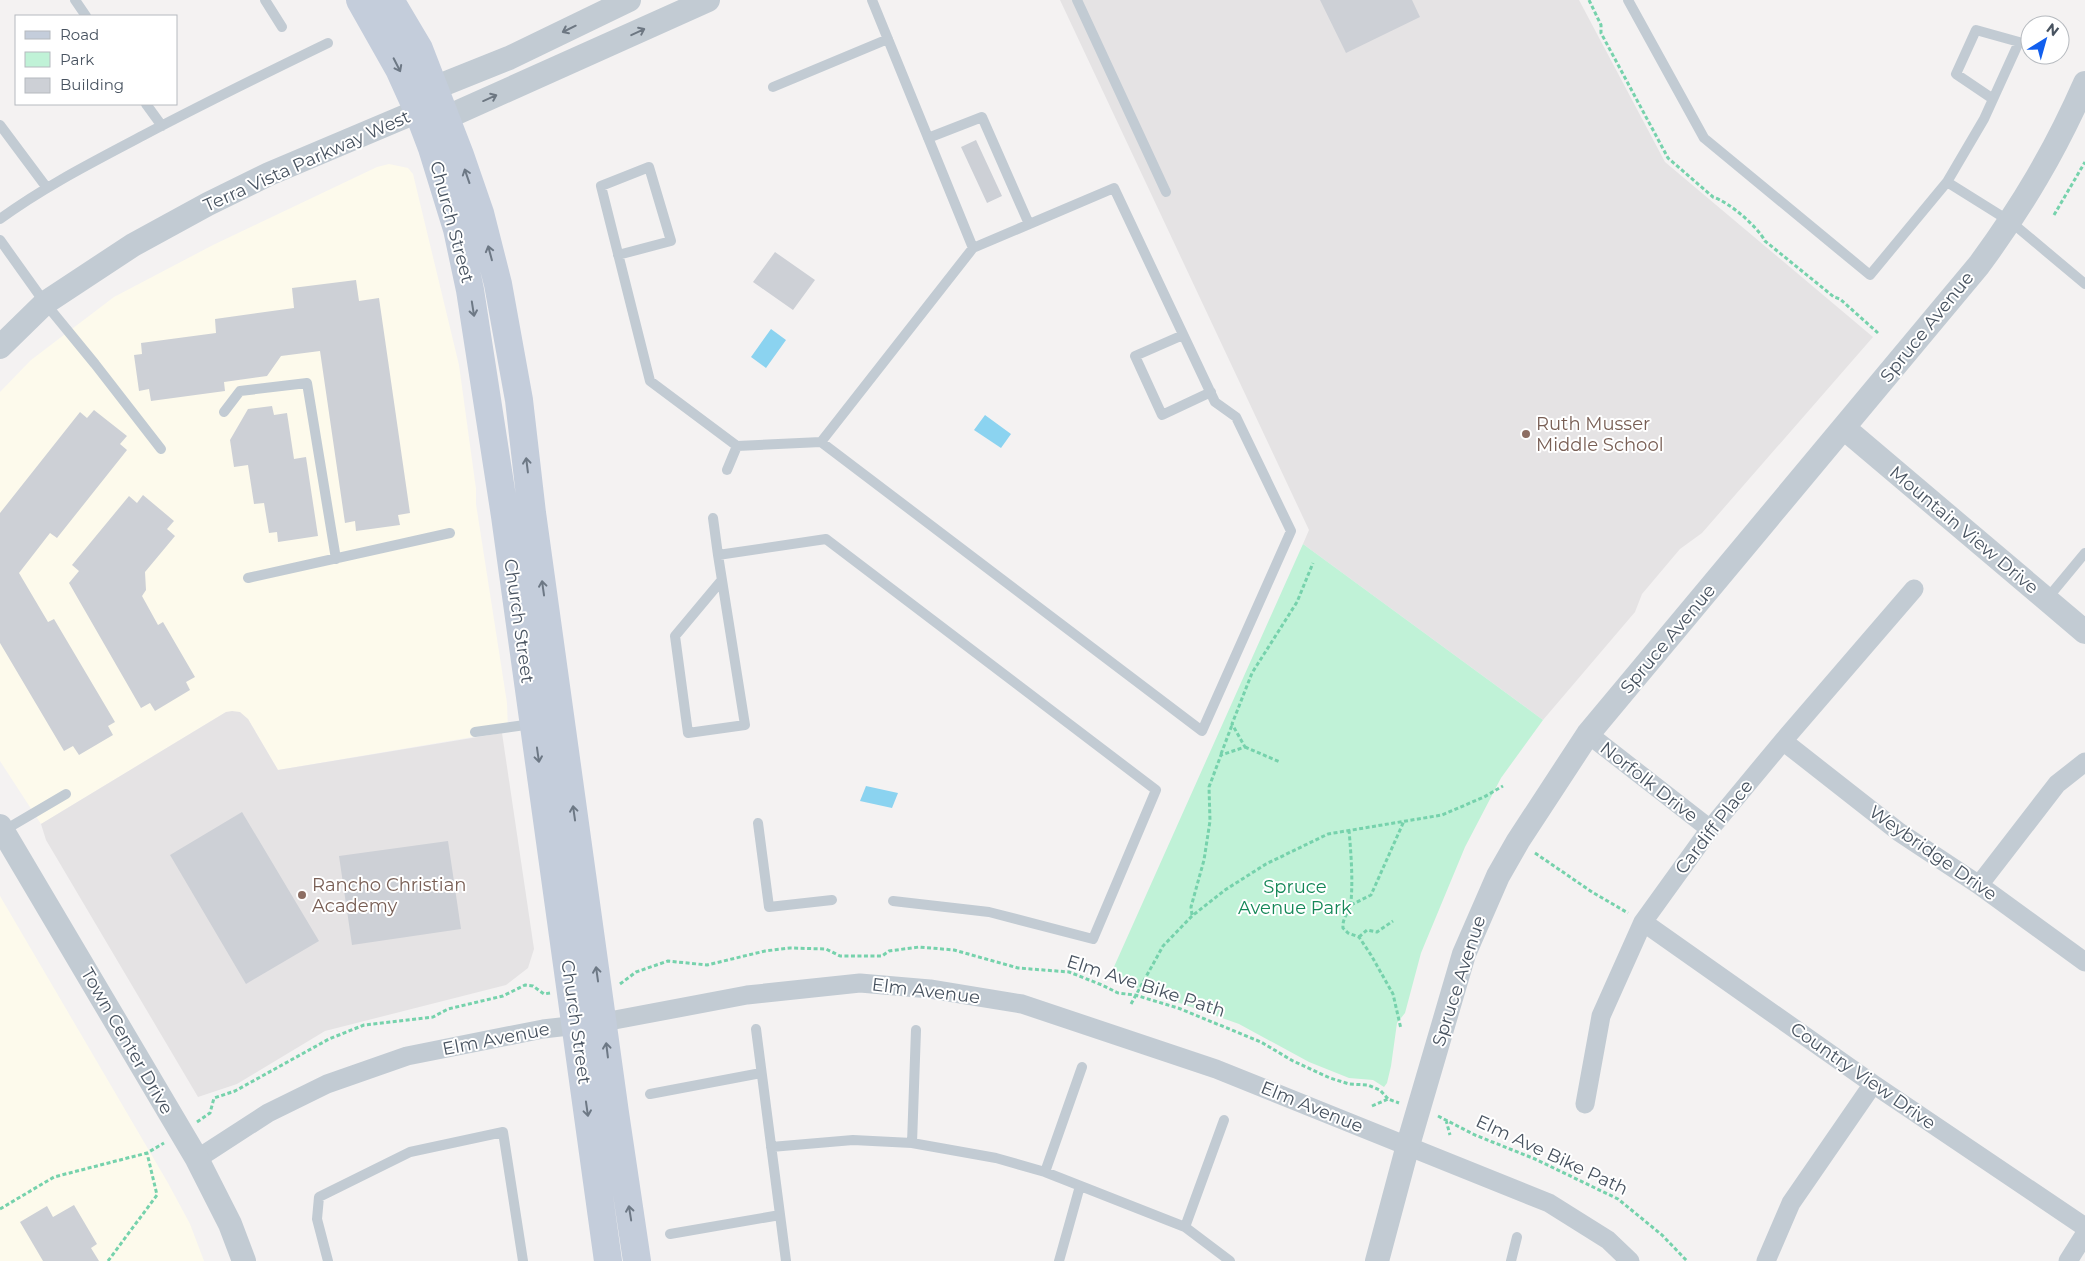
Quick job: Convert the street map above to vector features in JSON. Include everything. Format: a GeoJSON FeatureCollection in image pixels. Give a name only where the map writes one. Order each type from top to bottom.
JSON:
{"type":"FeatureCollection","features":[{"type":"Feature","properties":{"kind":"main road","name":"Church Street"},"geometry":{"type":"LineString","coordinates":[[360,0],[399,69],[418,111],[432,148],[457,229],[470,290],[490,410],[608,1261]]}},
{"type":"Feature","properties":{"kind":"main road","name":"Church Street"},"geometry":{"type":"LineString","coordinates":[[390,0],[419,49],[434,88],[480,213],[498,284],[519,400],[532,513],[637,1261]]}},
{"type":"Feature","properties":{"kind":"street"},"geometry":{"type":"LineString","coordinates":[[434,88],[509,58],[629,0]]}},
{"type":"Feature","properties":{"kind":"street"},"geometry":{"type":"LineString","coordinates":[[445,118],[708,0]]}},
{"type":"Feature","properties":{"kind":"street","name":"Spruce Avenue"},"geometry":{"type":"LineString","coordinates":[[1377,1261],[1408,1145],[1464,954],[1483,908],[1518,841],[1588,734],[1979,265],[2011,222],[2042,171],[2085,83]]}},
{"type":"Feature","properties":{"kind":"street","name":"Terra Vista Parkway West"},"geometry":{"type":"LineString","coordinates":[[0,347],[45,303],[134,245],[208,204],[269,174],[418,111],[434,88]]}},
{"type":"Feature","properties":{"kind":"street","name":"Terra Vista Parkway West"},"geometry":{"type":"LineString","coordinates":[[418,111],[445,118]]}},
{"type":"Feature","properties":{"kind":"street","name":"Mountain View Drive"},"geometry":{"type":"LineString","coordinates":[[1844,428],[2085,632]]}},
{"type":"Feature","properties":{"kind":"street","name":"Cardiff Place"},"geometry":{"type":"LineString","coordinates":[[1585,1104],[1600,1016],[1639,920],[1782,741],[1914,589]]}},
{"type":"Feature","properties":{"kind":"street","name":"Norfolk Drive"},"geometry":{"type":"LineString","coordinates":[[1588,734],[1710,829]]}},
{"type":"Feature","properties":{"kind":"street","name":"Weybridge Drive"},"geometry":{"type":"LineString","coordinates":[[1782,741],[1899,832],[1979,885],[2085,962]]}},
{"type":"Feature","properties":{"kind":"street"},"geometry":{"type":"LineString","coordinates":[[1979,885],[2057,784],[2085,762]]}},
{"type":"Feature","properties":{"kind":"street","name":"Town Center Drive"},"geometry":{"type":"LineString","coordinates":[[2,828],[197,1159],[230,1224],[244,1261]]}},
{"type":"Feature","properties":{"kind":"street","name":"Country View Drive"},"geometry":{"type":"LineString","coordinates":[[1639,920],[1873,1084],[2085,1228]]}},
{"type":"Feature","properties":{"kind":"street","name":"Elm Avenue"},"geometry":{"type":"LineString","coordinates":[[197,1159],[268,1113],[326,1084],[408,1056],[543,1029],[604,1022],[746,994],[860,983],[939,990],[1022,1004],[1216,1069],[1549,1203],[1608,1240],[1630,1261]]}},
{"type":"Feature","properties":{"kind":"street"},"geometry":{"type":"LineString","coordinates":[[1766,1261],[1791,1202],[1873,1084]]}},
{"type":"Feature","properties":{"kind":"street"},"geometry":{"type":"LineString","coordinates":[[2068,1261],[2085,1234]]}},
{"type":"Feature","properties":{"kind":"lane"},"geometry":{"type":"LineString","coordinates":[[75,0],[85,15]]}},
{"type":"Feature","properties":{"kind":"lane"},"geometry":{"type":"LineString","coordinates":[[264,0],[282,27]]}},
{"type":"Feature","properties":{"kind":"lane"},"geometry":{"type":"LineString","coordinates":[[872,0],[973,248]]}},
{"type":"Feature","properties":{"kind":"lane"},"geometry":{"type":"LineString","coordinates":[[1077,0],[1166,192]]}},
{"type":"Feature","properties":{"kind":"lane"},"geometry":{"type":"LineString","coordinates":[[1628,0],[1704,138],[1870,274],[1947,182],[1984,119],[2019,42],[1976,30],[1956,74],[1993,99]]}},
{"type":"Feature","properties":{"kind":"lane"},"geometry":{"type":"LineString","coordinates":[[773,87],[888,39]]}},
{"type":"Feature","properties":{"kind":"lane"},"geometry":{"type":"LineString","coordinates":[[0,219],[47,188],[162,126],[328,43]]}},
{"type":"Feature","properties":{"kind":"lane"},"geometry":{"type":"LineString","coordinates":[[147,105],[162,126]]}},
{"type":"Feature","properties":{"kind":"lane"},"geometry":{"type":"LineString","coordinates":[[928,138],[982,117],[1029,224]]}},
{"type":"Feature","properties":{"kind":"lane"},"geometry":{"type":"LineString","coordinates":[[0,125],[47,188]]}},
{"type":"Feature","properties":{"kind":"lane"},"geometry":{"type":"LineString","coordinates":[[618,255],[671,241],[649,167],[601,186],[618,255],[650,381],[737,446],[821,442],[1202,731],[1291,531],[1236,417],[1215,402],[1114,188],[973,248],[821,442]]}},
{"type":"Feature","properties":{"kind":"lane"},"geometry":{"type":"LineString","coordinates":[[1947,182],[2011,222],[2085,284]]}},
{"type":"Feature","properties":{"kind":"lane"},"geometry":{"type":"LineString","coordinates":[[0,240],[45,303],[161,449]]}},
{"type":"Feature","properties":{"kind":"lane"},"geometry":{"type":"LineString","coordinates":[[1183,335],[1135,356],[1162,415],[1210,392]]}},
{"type":"Feature","properties":{"kind":"lane"},"geometry":{"type":"LineString","coordinates":[[224,412],[240,391],[307,383],[336,559]]}},
{"type":"Feature","properties":{"kind":"lane"},"geometry":{"type":"LineString","coordinates":[[727,470],[737,446]]}},
{"type":"Feature","properties":{"kind":"lane"},"geometry":{"type":"LineString","coordinates":[[714,518],[721,581],[745,726],[688,733],[675,636],[721,581]]}},
{"type":"Feature","properties":{"kind":"lane"},"geometry":{"type":"LineString","coordinates":[[248,578],[450,533]]}},
{"type":"Feature","properties":{"kind":"lane"},"geometry":{"type":"LineString","coordinates":[[718,555],[826,539],[1156,790],[1092,939],[989,912],[893,901]]}},
{"type":"Feature","properties":{"kind":"lane"},"geometry":{"type":"LineString","coordinates":[[2046,600],[2085,553]]}},
{"type":"Feature","properties":{"kind":"lane"},"geometry":{"type":"LineString","coordinates":[[475,732],[533,724]]}},
{"type":"Feature","properties":{"kind":"lane"},"geometry":{"type":"LineString","coordinates":[[2,828],[66,794]]}},
{"type":"Feature","properties":{"kind":"lane"},"geometry":{"type":"LineString","coordinates":[[758,824],[769,907],[832,900]]}},
{"type":"Feature","properties":{"kind":"lane"},"geometry":{"type":"LineString","coordinates":[[756,1029],[786,1261]]}},
{"type":"Feature","properties":{"kind":"lane"},"geometry":{"type":"LineString","coordinates":[[912,1143],[916,1030]]}},
{"type":"Feature","properties":{"kind":"lane"},"geometry":{"type":"LineString","coordinates":[[1045,1172],[1082,1067]]}},
{"type":"Feature","properties":{"kind":"lane"},"geometry":{"type":"LineString","coordinates":[[650,1094],[761,1073]]}},
{"type":"Feature","properties":{"kind":"lane"},"geometry":{"type":"LineString","coordinates":[[1185,1227],[1224,1120]]}},
{"type":"Feature","properties":{"kind":"lane"},"geometry":{"type":"LineString","coordinates":[[328,1261],[317,1219],[319,1197],[410,1152],[503,1132],[523,1261]]}},
{"type":"Feature","properties":{"kind":"lane"},"geometry":{"type":"LineString","coordinates":[[771,1147],[854,1140],[912,1143],[996,1158],[1045,1172],[1185,1227],[1218,1257],[1230,1261]]}},
{"type":"Feature","properties":{"kind":"lane"},"geometry":{"type":"LineString","coordinates":[[1060,1261],[1080,1186]]}},
{"type":"Feature","properties":{"kind":"lane"},"geometry":{"type":"LineString","coordinates":[[670,1234],[780,1215]]}},
{"type":"Feature","properties":{"kind":"lane"},"geometry":{"type":"LineString","coordinates":[[1511,1261],[1518,1237]]}},
{"type":"Feature","properties":{"kind":"path"},"geometry":{"type":"LineString","coordinates":[[1589,0],[1601,25],[1600,33],[1668,158],[1713,197],[1722,200],[1760,232],[1765,241],[1834,297],[1840,299],[1878,333]]}},
{"type":"Feature","properties":{"kind":"path"},"geometry":{"type":"LineString","coordinates":[[2054,215],[2085,162]]}},
{"type":"Feature","properties":{"kind":"path"},"geometry":{"type":"LineString","coordinates":[[1192,916],[1191,907],[1204,860],[1210,821],[1209,787],[1252,673],[1297,602],[1313,563]]}},
{"type":"Feature","properties":{"kind":"path"},"geometry":{"type":"LineString","coordinates":[[1232,724],[1245,747],[1280,762]]}},
{"type":"Feature","properties":{"kind":"path"},"geometry":{"type":"LineString","coordinates":[[1221,755],[1245,747]]}},
{"type":"Feature","properties":{"kind":"path"},"geometry":{"type":"LineString","coordinates":[[1131,1004],[1163,946],[1192,916],[1225,890],[1266,864],[1328,834],[1442,815],[1504,786]]}},
{"type":"Feature","properties":{"kind":"path"},"geometry":{"type":"LineString","coordinates":[[1350,906],[1371,895],[1404,821]]}},
{"type":"Feature","properties":{"kind":"path"},"geometry":{"type":"LineString","coordinates":[[1349,830],[1353,883],[1350,906],[1342,920],[1343,928],[1348,933],[1359,937],[1393,994],[1401,1029]]}},
{"type":"Feature","properties":{"kind":"path"},"geometry":{"type":"LineString","coordinates":[[1518,841],[1592,892],[1639,920]]}},
{"type":"Feature","properties":{"kind":"path"},"geometry":{"type":"LineString","coordinates":[[1359,937],[1366,930],[1377,932],[1393,921]]}},
{"type":"Feature","properties":{"kind":"path","name":"Elm Ave Bike Path"},"geometry":{"type":"LineString","coordinates":[[620,984],[636,972],[668,961],[707,965],[765,951],[790,948],[826,949],[840,956],[882,956],[889,951],[918,947],[954,950],[1018,968],[1069,972],[1118,993],[1135,995],[1178,1008],[1261,1042],[1294,1061],[1330,1078],[1349,1084],[1368,1085],[1380,1090],[1388,1099],[1372,1106]]}},
{"type":"Feature","properties":{"kind":"path"},"geometry":{"type":"LineString","coordinates":[[210,1113],[214,1098],[235,1091],[329,1039],[364,1026],[433,1017],[448,1009],[503,996],[525,985],[533,986],[544,994]]}},
{"type":"Feature","properties":{"kind":"path","name":"Elm Ave Bike Path"},"geometry":{"type":"LineString","coordinates":[[1450,1135],[1445,1119],[1475,1135],[1534,1159],[1618,1199],[1662,1235],[1688,1261]]}},
{"type":"Feature","properties":{"kind":"path"},"geometry":{"type":"LineString","coordinates":[[0,1209],[54,1177],[149,1152],[157,1195],[108,1261]]}},
{"type":"Feature","properties":{"kind":"shaded area","name":"Ruth Musser Middle School"},"geometry":{"type":"Polygon","coordinates":[[[1060,0],[1579,0],[1665,162],[1873,337],[1702,533],[1680,549],[1642,594],[1635,612],[1543,720],[1303,544],[1309,530],[1060,0]]]}},
{"type":"Feature","properties":{"kind":"shaded area"},"geometry":{"type":"Polygon","coordinates":[[[389,164],[408,168],[413,174],[459,365],[476,489],[476,504],[507,703],[508,731],[278,770],[248,719],[226,712],[41,824],[0,761],[0,392],[31,360],[114,297],[213,245],[377,167],[389,164]]]}},
{"type":"Feature","properties":{"kind":"shaded area","name":"Rancho Christian Academy"},"geometry":{"type":"Polygon","coordinates":[[[226,712],[240,712],[248,719],[278,770],[502,733],[534,949],[528,968],[506,985],[325,1031],[237,1084],[198,1097],[46,840],[41,824],[226,712]]]}},
{"type":"Feature","properties":{"kind":"shaded area"},"geometry":{"type":"Polygon","coordinates":[[[0,896],[168,1183],[190,1224],[204,1261],[0,1261],[0,896]]]}},
{"type":"Feature","properties":{"kind":"green space","name":"Spruce Avenue Park"},"geometry":{"type":"Polygon","coordinates":[[[1303,544],[1543,720],[1501,778],[1465,847],[1421,953],[1405,1013],[1397,1023],[1391,1066],[1387,1083],[1384,1087],[1373,1080],[1349,1078],[1309,1062],[1239,1024],[1109,978],[1303,544]]]}},
{"type":"Feature","properties":{"kind":"water"},"geometry":{"type":"Polygon","coordinates":[[[771,329],[786,340],[766,368],[751,357],[771,329]]]}},
{"type":"Feature","properties":{"kind":"water"},"geometry":{"type":"Polygon","coordinates":[[[985,415],[1011,434],[1001,448],[974,430],[985,415]]]}},
{"type":"Feature","properties":{"kind":"water"},"geometry":{"type":"Polygon","coordinates":[[[866,786],[898,793],[892,808],[860,801],[866,786]]]}},
{"type":"Feature","properties":{"kind":"building"},"geometry":{"type":"Polygon","coordinates":[[[1320,0],[1412,0],[1420,17],[1346,53],[1320,0]]]}},
{"type":"Feature","properties":{"kind":"building"},"geometry":{"type":"Polygon","coordinates":[[[976,140],[1002,196],[987,203],[961,147],[976,140]]]}},
{"type":"Feature","properties":{"kind":"building"},"geometry":{"type":"Polygon","coordinates":[[[775,252],[815,280],[793,310],[753,282],[775,252]]]}},
{"type":"Feature","properties":{"kind":"building"},"geometry":{"type":"Polygon","coordinates":[[[356,280],[359,301],[379,298],[410,513],[398,515],[400,525],[356,531],[355,521],[345,523],[320,351],[281,356],[267,376],[224,382],[225,391],[151,401],[149,389],[139,391],[134,355],[142,354],[141,343],[216,333],[215,319],[294,308],[292,288],[356,280]]]}},
{"type":"Feature","properties":{"kind":"building"},"geometry":{"type":"Polygon","coordinates":[[[272,406],[274,415],[287,413],[294,459],[306,457],[318,536],[278,542],[277,532],[269,533],[264,503],[254,504],[248,465],[234,467],[230,440],[248,409],[272,406]]]}},
{"type":"Feature","properties":{"kind":"building"},"geometry":{"type":"Polygon","coordinates":[[[94,410],[127,436],[120,444],[127,450],[57,538],[50,533],[19,573],[48,622],[54,619],[115,722],[108,726],[113,735],[79,755],[73,746],[64,751],[0,643],[0,513],[80,412],[87,418],[94,410]]]}},
{"type":"Feature","properties":{"kind":"building"},"geometry":{"type":"Polygon","coordinates":[[[143,495],[174,521],[167,529],[175,536],[145,572],[146,590],[142,596],[158,625],[163,622],[195,677],[186,682],[190,690],[155,711],[150,703],[141,708],[69,583],[79,571],[72,565],[129,496],[137,503],[143,495]]]}},
{"type":"Feature","properties":{"kind":"building"},"geometry":{"type":"Polygon","coordinates":[[[242,812],[319,941],[246,984],[170,855],[242,812]]]}},
{"type":"Feature","properties":{"kind":"building"},"geometry":{"type":"Polygon","coordinates":[[[448,841],[461,929],[352,945],[339,856],[448,841]]]}},
{"type":"Feature","properties":{"kind":"building"},"geometry":{"type":"Polygon","coordinates":[[[74,1205],[97,1244],[91,1248],[99,1261],[43,1261],[20,1222],[47,1206],[53,1217],[74,1205]]]}},
{"type":"Feature","properties":{"kind":"place","name":"Ruth Musser Middle School"},"geometry":{"type":"Point","coordinates":[1526,434]}},
{"type":"Feature","properties":{"kind":"place","name":"Rancho Christian Academy"},"geometry":{"type":"Point","coordinates":[302,895]}}]}
